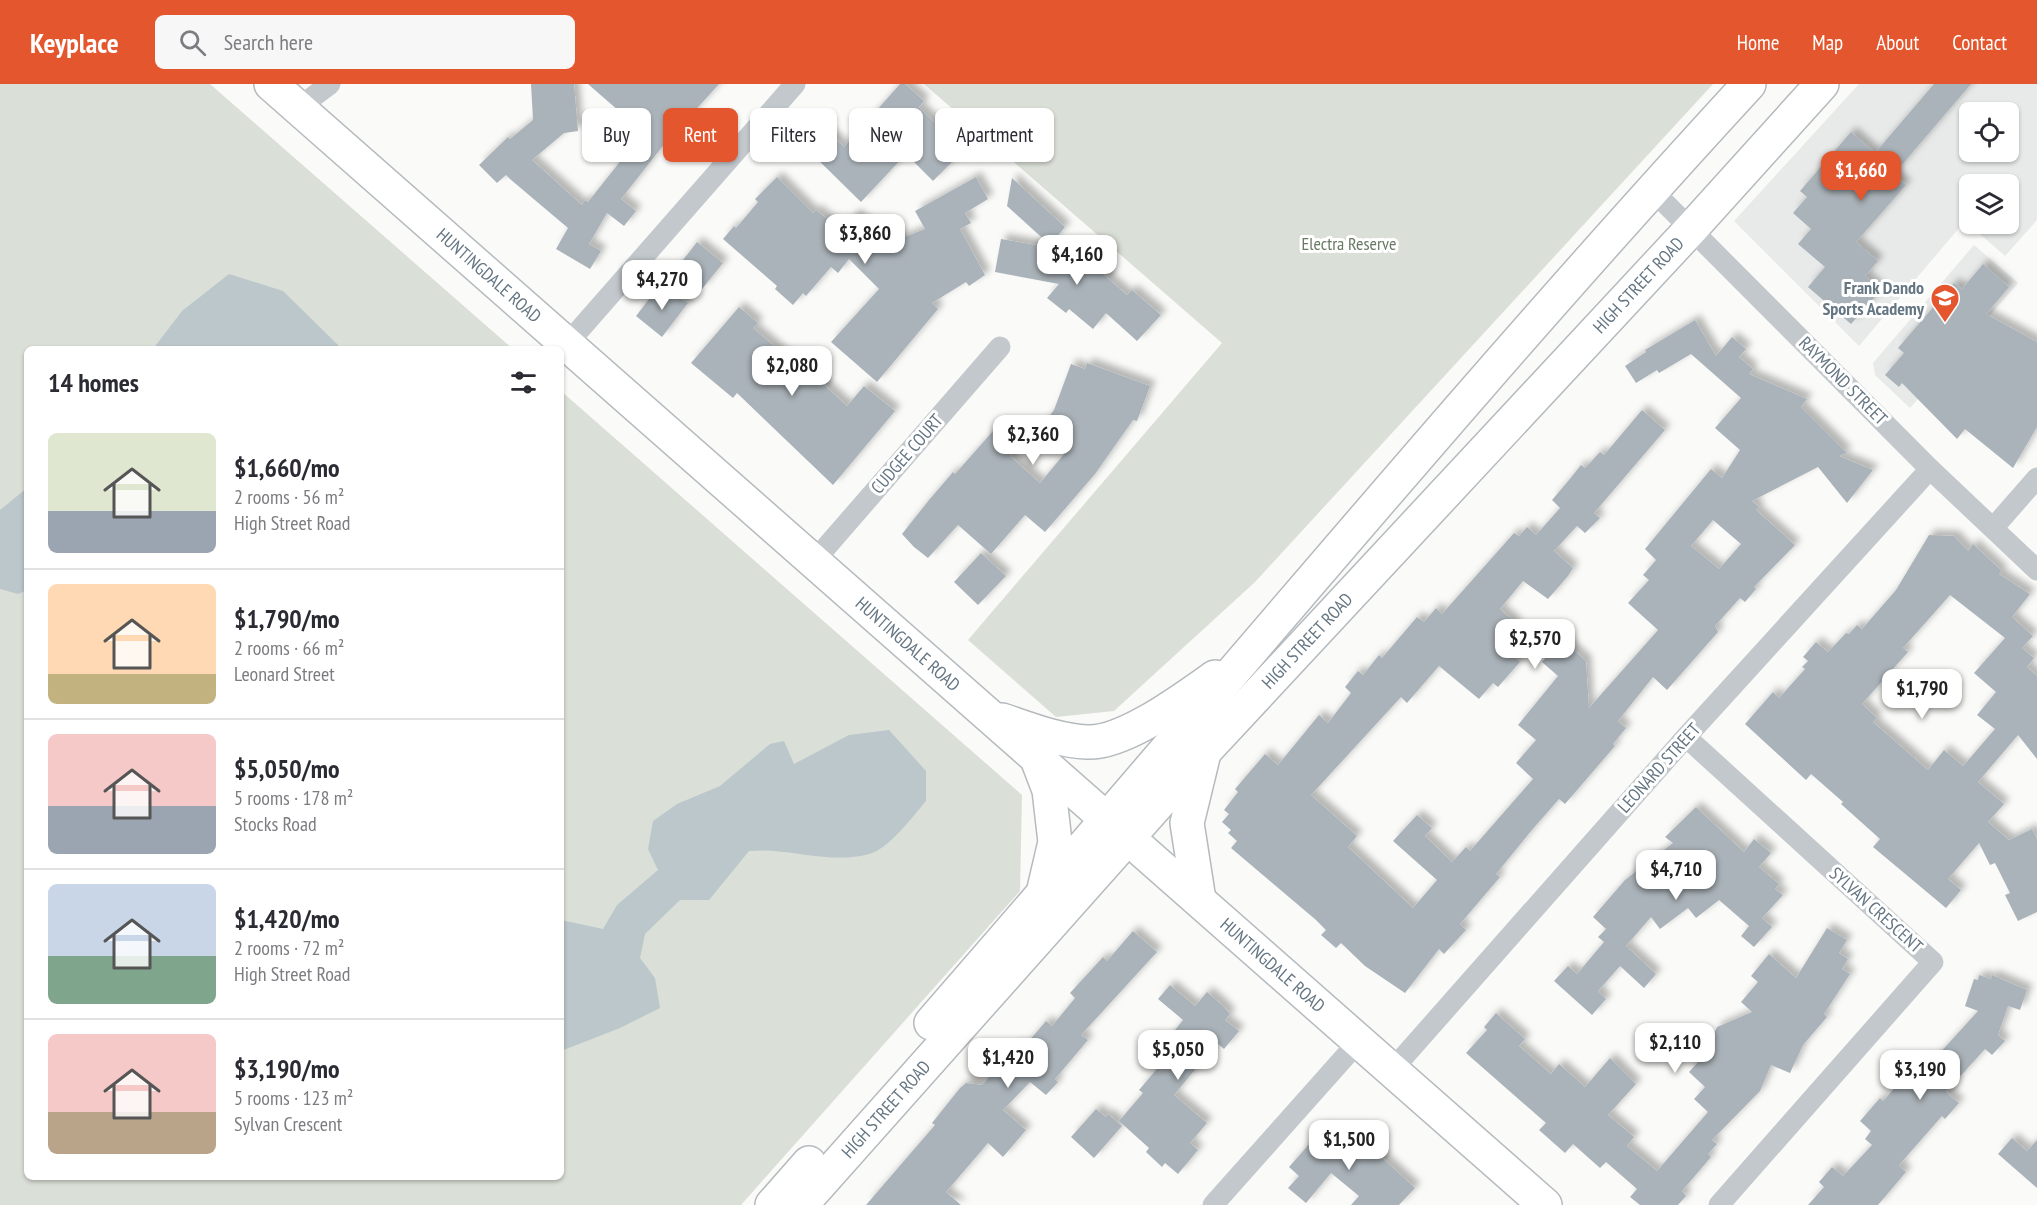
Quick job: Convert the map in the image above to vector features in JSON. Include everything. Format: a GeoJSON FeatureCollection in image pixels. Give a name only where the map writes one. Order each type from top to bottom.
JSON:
{"type":"FeatureCollection","features":[{"type":"Feature","properties":{"kind":"main road","name":"HUNTINGDALE ROAD"},"geometry":{"type":"LineString","coordinates":[[271,84],[1545,1205]]}},
{"type":"Feature","properties":{"kind":"main road","name":"HIGH STREET ROAD"},"geometry":{"type":"LineString","coordinates":[[801,1205],[1118,828],[1243,658],[1652,190],[1749,84]]}},
{"type":"Feature","properties":{"kind":"main road","name":"HIGH STREET ROAD"},"geometry":{"type":"LineString","coordinates":[[772,1205],[1043,897],[1204,752],[1691,229],[1822,84]]}},
{"type":"Feature","properties":{"kind":"main road"},"geometry":{"type":"LineString","coordinates":[[991,717],[1041,733],[1088,742],[1112,738],[1178,701],[1243,658]]}},
{"type":"Feature","properties":{"kind":"main road"},"geometry":{"type":"LineString","coordinates":[[1199,900],[1187,823],[1204,752]]}},
{"type":"Feature","properties":{"kind":"main road"},"geometry":{"type":"LineString","coordinates":[[1036,756],[1048,790],[1055,842],[1043,897]]}},
{"type":"Feature","properties":{"kind":"street"},"geometry":{"type":"LineString","coordinates":[[298,108],[330,84]]}},
{"type":"Feature","properties":{"kind":"street"},"geometry":{"type":"LineString","coordinates":[[567,344],[795,84]]}},
{"type":"Feature","properties":{"kind":"street","name":"RAYMOND STREET"},"geometry":{"type":"LineString","coordinates":[[1652,190],[1930,469],[2037,570]]}},
{"type":"Feature","properties":{"kind":"street","name":"CUDGEE COURT"},"geometry":{"type":"LineString","coordinates":[[814,561],[1000,347]]}},
{"type":"Feature","properties":{"kind":"street","name":"LEONARD STREET"},"geometry":{"type":"LineString","coordinates":[[1392,1070],[1686,737],[1930,469]]}},
{"type":"Feature","properties":{"kind":"street"},"geometry":{"type":"LineString","coordinates":[[1994,527],[2037,478]]}},
{"type":"Feature","properties":{"kind":"street","name":"SYLVAN CRESCENT"},"geometry":{"type":"LineString","coordinates":[[1686,737],[1933,962],[1719,1205]]}},
{"type":"Feature","properties":{"kind":"street"},"geometry":{"type":"LineString","coordinates":[[1213,1205],[1359,1041]]}},
{"type":"Feature","properties":{"kind":"shaded area"},"geometry":{"type":"Polygon","coordinates":[[[1859,84],[2037,84],[2037,220],[2005,256],[1980,234],[2019,234],[2019,174],[1959,174],[1959,228],[1859,346],[1734,221],[1859,84]]]}},
{"type":"Feature","properties":{"kind":"shaded area","name":"Frank Dando Sports Academy"},"geometry":{"type":"Polygon","coordinates":[[[1974,245],[2018,283],[1910,408],[1875,375],[1873,363],[1974,245]]]}},
{"type":"Feature","properties":{"kind":"shaded area"},"geometry":{"type":"Polygon","coordinates":[[[229,274],[283,291],[338,346],[155,346],[182,311],[229,274]]]}},
{"type":"Feature","properties":{"kind":"shaded area"},"geometry":{"type":"Polygon","coordinates":[[[24,490],[24,591],[18,594],[0,589],[0,510],[24,490]]]}},
{"type":"Feature","properties":{"kind":"shaded area"},"geometry":{"type":"Polygon","coordinates":[[[889,730],[926,771],[926,801],[908,823],[885,846],[869,854],[854,857],[824,857],[764,850],[749,851],[709,900],[680,900],[645,934],[640,958],[655,978],[660,1008],[620,1028],[564,1050],[564,921],[603,929],[617,905],[658,870],[648,849],[653,821],[677,804],[720,786],[770,744],[784,741],[794,764],[849,735],[889,730]]]}},
{"type":"Feature","properties":{"kind":"green space"},"geometry":{"type":"Polygon","coordinates":[[[0,84],[210,84],[510,346],[24,346],[24,1180],[564,1180],[564,394],[1022,795],[1020,891],[741,1205],[0,1205],[0,84]]]}},
{"type":"Feature","properties":{"kind":"green space","name":"Electra Reserve"},"geometry":{"type":"Polygon","coordinates":[[[924,84],[1713,84],[1255,582],[1114,711],[1056,717],[968,640],[1222,343],[1014,162],[1054,162],[1054,108],[952,108],[924,84]]]}},
{"type":"Feature","properties":{"kind":"building"},"geometry":{"type":"Polygon","coordinates":[[[531,84],[574,84],[578,131],[564,133],[532,160],[582,205],[585,200],[588,202],[620,162],[650,162],[621,199],[636,211],[624,226],[607,213],[589,244],[601,251],[590,269],[556,249],[568,228],[506,175],[497,183],[479,165],[508,137],[510,139],[533,120],[531,84]]]}},
{"type":"Feature","properties":{"kind":"building"},"geometry":{"type":"Polygon","coordinates":[[[588,84],[719,84],[697,108],[663,108],[662,147],[651,161],[651,108],[616,108],[588,84]]]}},
{"type":"Feature","properties":{"kind":"building"},"geometry":{"type":"Polygon","coordinates":[[[900,84],[905,84],[924,101],[920,108],[879,108],[900,84]]]}},
{"type":"Feature","properties":{"kind":"building"},"geometry":{"type":"Polygon","coordinates":[[[1934,84],[1971,84],[1894,174],[1906,185],[1856,242],[1878,261],[1865,276],[1881,290],[1851,324],[1808,287],[1825,267],[1798,244],[1811,229],[1793,213],[1807,197],[1800,191],[1851,132],[1875,153],[1934,84]]]}},
{"type":"Feature","properties":{"kind":"building"},"geometry":{"type":"Polygon","coordinates":[[[923,111],[935,123],[935,162],[952,162],[933,181],[914,162],[923,162],[923,111]]]}},
{"type":"Feature","properties":{"kind":"building"},"geometry":{"type":"Polygon","coordinates":[[[837,140],[844,147],[849,141],[849,162],[898,162],[861,202],[820,162],[837,162],[837,140]]]}},
{"type":"Feature","properties":{"kind":"building"},"geometry":{"type":"Polygon","coordinates":[[[777,177],[813,213],[816,210],[841,230],[855,214],[889,243],[925,229],[915,211],[976,177],[988,199],[965,213],[971,223],[960,229],[985,275],[969,286],[966,282],[932,303],[938,309],[877,382],[831,342],[879,289],[849,259],[838,273],[831,267],[806,296],[803,293],[793,305],[775,289],[777,286],[723,239],[734,226],[736,228],[758,202],[755,199],[777,177]]]}},
{"type":"Feature","properties":{"kind":"building"},"geometry":{"type":"Polygon","coordinates":[[[1012,178],[1065,227],[1050,245],[1007,206],[1012,178]]]}},
{"type":"Feature","properties":{"kind":"building"},"geometry":{"type":"Polygon","coordinates":[[[1001,239],[1078,252],[1127,295],[1132,290],[1161,315],[1137,341],[1106,313],[1093,329],[1069,309],[1066,313],[1047,298],[1059,284],[995,272],[1001,239]]]}},
{"type":"Feature","properties":{"kind":"building"},"geometry":{"type":"Polygon","coordinates":[[[697,242],[723,263],[702,289],[676,269],[697,242]]]}},
{"type":"Feature","properties":{"kind":"building"},"geometry":{"type":"Polygon","coordinates":[[[1983,264],[2009,287],[1986,314],[2037,342],[2037,427],[2013,468],[1965,429],[1957,439],[1902,383],[1899,387],[1885,375],[1904,353],[1898,348],[1954,283],[1962,289],[1983,264]]]}},
{"type":"Feature","properties":{"kind":"building"},"geometry":{"type":"Polygon","coordinates":[[[659,286],[688,303],[662,337],[636,316],[659,286]]]}},
{"type":"Feature","properties":{"kind":"building"},"geometry":{"type":"Polygon","coordinates":[[[739,307],[758,323],[753,328],[805,372],[807,369],[847,406],[864,386],[895,411],[833,485],[737,393],[733,398],[691,363],[739,307]]]}},
{"type":"Feature","properties":{"kind":"building"},"geometry":{"type":"Polygon","coordinates":[[[1695,320],[1716,356],[1732,337],[1746,349],[1739,357],[1753,369],[1749,374],[1807,399],[1801,407],[1847,453],[1839,456],[1873,470],[1847,503],[1818,467],[1752,501],[1759,507],[1756,510],[1795,545],[1754,587],[1756,589],[1745,602],[1740,598],[1715,626],[1718,632],[1667,690],[1653,677],[1618,721],[1626,728],[1613,744],[1615,746],[1565,804],[1559,799],[1531,831],[1496,874],[1500,877],[1460,924],[1466,930],[1444,954],[1439,949],[1405,993],[1365,966],[1341,943],[1336,948],[1321,935],[1326,930],[1316,920],[1231,848],[1237,841],[1228,833],[1231,830],[1222,822],[1229,814],[1224,810],[1238,792],[1235,789],[1265,754],[1278,765],[1319,715],[1328,723],[1351,693],[1345,687],[1358,671],[1363,675],[1379,655],[1382,658],[1417,617],[1424,622],[1436,608],[1442,614],[1514,533],[1519,536],[1527,527],[1536,535],[1560,508],[1552,500],[1581,465],[1585,468],[1600,452],[1604,455],[1642,410],[1665,430],[1594,513],[1600,518],[1585,533],[1577,526],[1554,551],[1573,568],[1568,576],[1548,599],[1523,581],[1500,609],[1517,624],[1499,644],[1520,662],[1498,687],[1493,683],[1479,699],[1439,666],[1407,703],[1401,697],[1311,795],[1357,836],[1348,847],[1413,908],[1437,880],[1393,841],[1417,815],[1432,828],[1425,836],[1452,862],[1466,847],[1470,851],[1533,779],[1516,763],[1536,740],[1518,725],[1558,676],[1542,662],[1562,639],[1586,661],[1589,708],[1658,630],[1628,603],[1649,580],[1643,575],[1656,560],[1645,549],[1711,469],[1722,478],[1740,450],[1715,428],[1741,398],[1691,354],[1659,373],[1657,370],[1636,383],[1625,366],[1646,352],[1645,350],[1695,320]],[[1713,520],[1691,546],[1719,569],[1741,544],[1713,520]]]}},
{"type":"Feature","properties":{"kind":"building"},"geometry":{"type":"Polygon","coordinates":[[[1087,363],[1150,386],[1137,421],[1133,420],[1095,474],[1045,532],[1025,515],[991,554],[958,525],[928,558],[914,547],[902,534],[953,472],[955,474],[993,431],[1015,449],[1010,456],[1040,483],[1065,453],[1037,433],[1054,410],[1071,364],[1085,369],[1087,363]]]}},
{"type":"Feature","properties":{"kind":"building"},"geometry":{"type":"Polygon","coordinates":[[[1929,535],[1954,536],[1968,551],[1973,544],[2002,571],[1999,574],[2030,594],[2012,617],[2033,636],[2022,648],[2034,658],[2027,667],[2037,676],[2037,759],[2018,735],[1978,782],[2004,804],[1988,822],[2009,840],[2032,829],[2037,839],[2037,912],[2018,921],[2005,895],[2010,893],[1995,863],[1990,865],[1979,843],[1948,879],[1961,890],[1946,908],[1873,847],[1880,839],[1841,804],[1843,802],[1811,774],[1806,780],[1745,724],[1773,692],[1779,698],[1805,669],[1802,667],[1808,661],[1803,657],[1816,642],[1828,652],[1857,625],[1862,629],[1896,590],[1929,535]],[[1950,595],[1903,648],[1908,652],[1862,704],[1877,718],[1873,722],[1928,770],[1944,750],[1963,766],[1995,729],[1977,715],[1996,692],[1974,673],[2005,638],[1950,595]]]}},
{"type":"Feature","properties":{"kind":"building"},"geometry":{"type":"Polygon","coordinates":[[[981,553],[1006,576],[978,605],[954,582],[981,553]]]}},
{"type":"Feature","properties":{"kind":"building"},"geometry":{"type":"Polygon","coordinates":[[[1696,807],[1744,852],[1754,839],[1771,853],[1759,867],[1779,884],[1775,889],[1783,895],[1762,918],[1772,927],[1754,947],[1741,936],[1749,926],[1719,900],[1696,918],[1688,908],[1660,929],[1651,917],[1626,946],[1656,974],[1644,988],[1620,966],[1598,991],[1606,999],[1592,1015],[1554,981],[1568,966],[1577,974],[1604,942],[1598,937],[1606,929],[1593,917],[1625,880],[1673,843],[1665,837],[1696,807]]]}},
{"type":"Feature","properties":{"kind":"building"},"geometry":{"type":"Polygon","coordinates":[[[1827,928],[1847,940],[1839,953],[1848,959],[1842,969],[1850,974],[1824,1014],[1827,1017],[1803,1045],[1790,1073],[1771,1065],[1760,1091],[1712,1140],[1717,1144],[1708,1154],[1711,1157],[1682,1191],[1686,1196],[1678,1205],[1640,1205],[1630,1197],[1637,1189],[1606,1162],[1600,1168],[1573,1144],[1565,1153],[1539,1130],[1546,1123],[1466,1053],[1487,1030],[1484,1027],[1496,1013],[1525,1039],[1519,1046],[1551,1074],[1559,1064],[1585,1087],[1610,1058],[1636,1084],[1608,1115],[1634,1137],[1627,1146],[1657,1171],[1708,1112],[1694,1099],[1705,1087],[1689,1072],[1715,1043],[1713,1036],[1717,1027],[1752,1012],[1741,1002],[1758,982],[1751,976],[1769,954],[1796,978],[1827,928]]]}},
{"type":"Feature","properties":{"kind":"building"},"geometry":{"type":"Polygon","coordinates":[[[1133,931],[1157,952],[1081,1035],[1088,1040],[1055,1079],[1058,1082],[1046,1095],[1030,1082],[1003,1110],[1026,1130],[1003,1157],[988,1143],[946,1192],[961,1205],[866,1205],[935,1125],[932,1123],[960,1088],[966,1083],[982,1085],[1017,1045],[1022,1049],[1046,1021],[1052,1026],[1075,998],[1070,993],[1103,957],[1107,961],[1133,931]]]}},
{"type":"Feature","properties":{"kind":"building"},"geometry":{"type":"Polygon","coordinates":[[[1979,975],[1991,979],[1992,975],[2027,990],[2020,1010],[2008,1006],[1998,1035],[2005,1041],[1992,1055],[1985,1049],[1946,1092],[1959,1103],[1945,1119],[1942,1116],[1899,1165],[1906,1172],[1878,1205],[1808,1205],[1824,1187],[1819,1182],[1832,1167],[1843,1176],[1872,1145],[1865,1139],[1871,1131],[1860,1121],[1880,1098],[1883,1101],[1909,1072],[1916,1079],[1978,1011],[1965,1006],[1974,979],[1978,980],[1979,975]]]}},
{"type":"Feature","properties":{"kind":"building"},"geometry":{"type":"Polygon","coordinates":[[[1170,985],[1195,1006],[1207,992],[1230,1014],[1225,1020],[1239,1031],[1224,1049],[1217,1043],[1174,1095],[1207,1123],[1190,1143],[1198,1150],[1178,1174],[1165,1163],[1162,1167],[1146,1152],[1149,1148],[1119,1121],[1143,1093],[1139,1090],[1167,1057],[1159,1050],[1183,1020],[1158,999],[1170,985]]]}},
{"type":"Feature","properties":{"kind":"building"},"geometry":{"type":"Polygon","coordinates":[[[1096,1109],[1106,1117],[1108,1114],[1122,1126],[1094,1158],[1071,1137],[1096,1109]]]}},
{"type":"Feature","properties":{"kind":"building"},"geometry":{"type":"Polygon","coordinates":[[[1327,1128],[1335,1135],[1338,1132],[1349,1142],[1353,1138],[1360,1143],[1362,1139],[1415,1188],[1399,1205],[1351,1205],[1359,1196],[1331,1173],[1306,1203],[1288,1188],[1299,1176],[1289,1167],[1311,1142],[1314,1145],[1327,1128]]]}},
{"type":"Feature","properties":{"kind":"building"},"geometry":{"type":"Polygon","coordinates":[[[2012,1138],[2027,1151],[2037,1140],[2037,1188],[1998,1154],[2012,1138]]]}},
{"type":"Feature","properties":{"kind":"place","name":"Frank Dando Sports Academy"},"geometry":{"type":"Point","coordinates":[1945,324]}}]}
